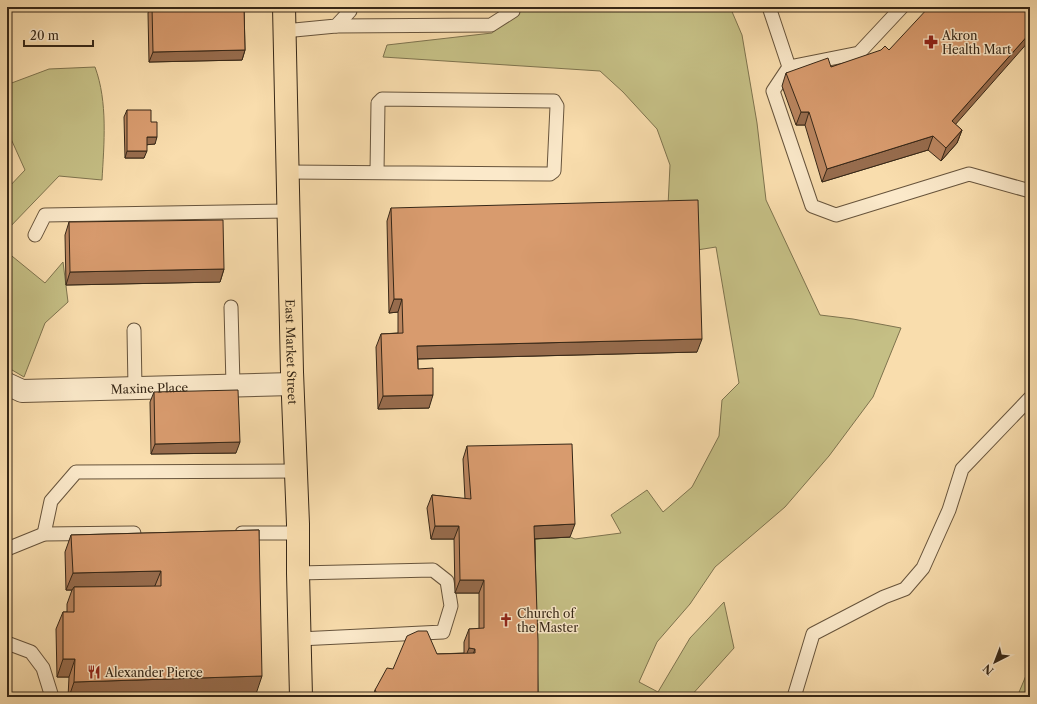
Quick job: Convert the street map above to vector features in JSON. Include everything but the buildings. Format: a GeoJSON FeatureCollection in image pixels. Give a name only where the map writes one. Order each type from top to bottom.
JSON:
{"type":"FeatureCollection","features":[{"type":"Feature","properties":{"kind":"main road","name":"East Market Street"},"geometry":{"type":"LineString","coordinates":[[284,7],[292,384],[298,533],[301,697]]}},
{"type":"Feature","properties":{"kind":"street","name":"Maxine Place"},"geometry":{"type":"LineString","coordinates":[[7,384],[22,391],[292,384]]}},
{"type":"Feature","properties":{"kind":"lane"},"geometry":{"type":"LineString","coordinates":[[336,26],[350,10],[350,7]]}},
{"type":"Feature","properties":{"kind":"lane"},"geometry":{"type":"LineString","coordinates":[[284,31],[336,26],[491,26],[513,11],[513,7]]}},
{"type":"Feature","properties":{"kind":"lane"},"geometry":{"type":"LineString","coordinates":[[769,7],[789,68]]}},
{"type":"Feature","properties":{"kind":"lane"},"geometry":{"type":"LineString","coordinates":[[902,7],[860,53],[789,68],[773,91],[812,206],[836,215],[969,174],[1030,191]]}},
{"type":"Feature","properties":{"kind":"lane"},"geometry":{"type":"LineString","coordinates":[[288,172],[550,174],[554,171],[557,106],[554,101],[382,99],[378,103],[377,172]]}},
{"type":"Feature","properties":{"kind":"lane"},"geometry":{"type":"LineString","coordinates":[[35,235],[44,215],[289,211]]}},
{"type":"Feature","properties":{"kind":"lane"},"geometry":{"type":"LineString","coordinates":[[231,307],[233,385]]}},
{"type":"Feature","properties":{"kind":"lane"},"geometry":{"type":"LineString","coordinates":[[134,330],[135,388]]}},
{"type":"Feature","properties":{"kind":"lane"},"geometry":{"type":"LineString","coordinates":[[794,697],[813,634],[884,597],[905,589],[923,568],[949,510],[962,469],[1030,398]]}},
{"type":"Feature","properties":{"kind":"lane"},"geometry":{"type":"LineString","coordinates":[[44,534],[51,501],[76,472],[296,471]]}},
{"type":"Feature","properties":{"kind":"lane"},"geometry":{"type":"LineString","coordinates":[[7,549],[44,534],[147,533]]}},
{"type":"Feature","properties":{"kind":"lane"},"geometry":{"type":"LineString","coordinates":[[226,533],[298,533]]}},
{"type":"Feature","properties":{"kind":"lane"},"geometry":{"type":"LineString","coordinates":[[298,573],[434,570],[447,581],[451,606],[443,632],[299,639]]}},
{"type":"Feature","properties":{"kind":"lane"},"geometry":{"type":"LineString","coordinates":[[7,643],[31,652],[43,668],[52,697]]}},
{"type":"Feature","properties":{"kind":"shaded area"},"geometry":{"type":"Polygon","coordinates":[[[524,7],[730,7],[742,35],[757,123],[766,200],[820,315],[853,319],[901,328],[873,397],[829,456],[785,507],[715,567],[690,604],[657,642],[639,682],[658,692],[690,638],[724,602],[734,648],[690,697],[533,697],[530,539],[570,537],[575,539],[621,533],[611,515],[647,490],[663,512],[692,487],[719,436],[722,400],[739,383],[716,247],[697,250],[668,206],[670,165],[657,129],[623,92],[600,71],[383,57],[387,45],[492,33],[524,7]]]}},
{"type":"Feature","properties":{"kind":"shaded area"},"geometry":{"type":"Polygon","coordinates":[[[95,67],[102,94],[104,123],[102,180],[59,176],[7,230],[7,189],[25,170],[7,130],[7,87],[9,84],[49,69],[95,67]]]}},
{"type":"Feature","properties":{"kind":"shaded area"},"geometry":{"type":"Polygon","coordinates":[[[7,252],[45,283],[63,262],[68,302],[45,323],[24,377],[7,367],[7,252]]]}},
{"type":"Feature","properties":{"kind":"shaded area"},"geometry":{"type":"Polygon","coordinates":[[[1030,666],[1030,697],[1017,697],[1030,666]]]}},
{"type":"Feature","properties":{"kind":"place","name":"Akron Health Mart"},"geometry":{"type":"Point","coordinates":[931,42]}},
{"type":"Feature","properties":{"kind":"place","name":"Church of the Master"},"geometry":{"type":"Point","coordinates":[506,620]}},
{"type":"Feature","properties":{"kind":"place","name":"Alexander Pierce"},"geometry":{"type":"Point","coordinates":[94,672]}}]}
